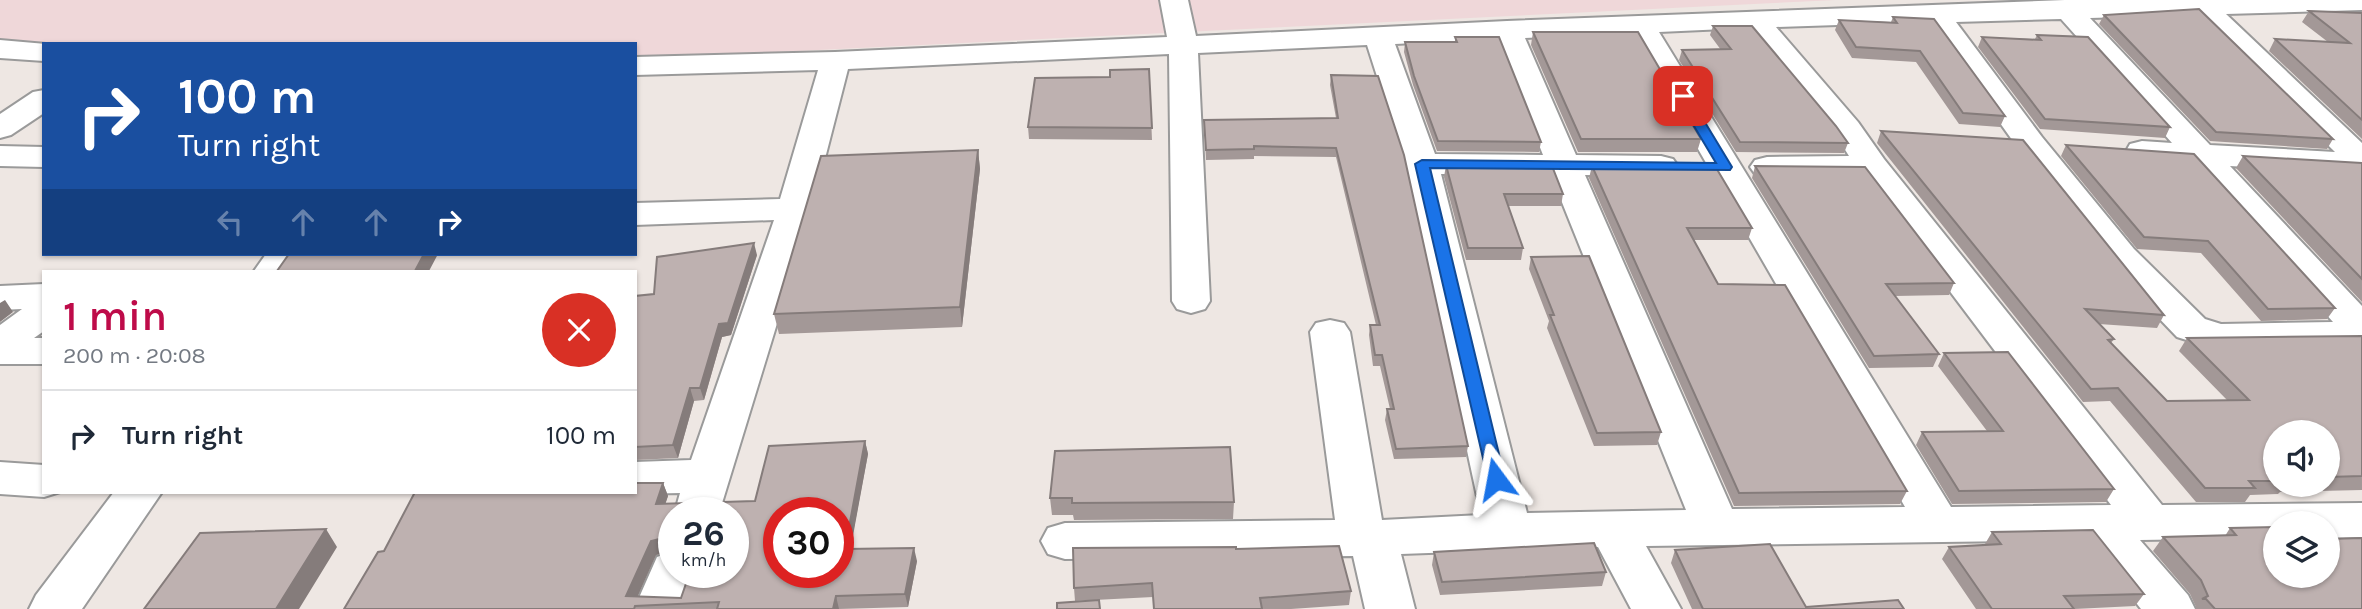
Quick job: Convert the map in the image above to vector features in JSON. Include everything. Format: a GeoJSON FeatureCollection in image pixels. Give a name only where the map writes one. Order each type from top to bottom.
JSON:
{"type":"FeatureCollection","features":[{"type":"Feature","properties":{"kind":"street"},"geometry":{"type":"LineString","coordinates":[[1174,0],[1183,44],[1191,301]]}},
{"type":"Feature","properties":{"kind":"street"},"geometry":{"type":"LineString","coordinates":[[637,66],[835,61],[1755,19],[2066,8],[2362,2]]}},
{"type":"Feature","properties":{"kind":"street"},"geometry":{"type":"LineString","coordinates":[[2202,6],[2362,163]]}},
{"type":"Feature","properties":{"kind":"street"},"geometry":{"type":"LineString","coordinates":[[2066,8],[2362,332]]}},
{"type":"Feature","properties":{"kind":"street"},"geometry":{"type":"LineString","coordinates":[[1936,13],[2031,144],[2121,257],[2191,327],[2218,337],[2362,332]]}},
{"type":"Feature","properties":{"kind":"street"},"geometry":{"type":"LineString","coordinates":[[1755,19],[1847,130],[1872,166],[2150,523]]}},
{"type":"Feature","properties":{"kind":"street"},"geometry":{"type":"LineString","coordinates":[[1640,24],[1938,526]]}},
{"type":"Feature","properties":{"kind":"street"},"geometry":{"type":"LineString","coordinates":[[1507,29],[1716,527]]}},
{"type":"Feature","properties":{"kind":"street"},"geometry":{"type":"LineString","coordinates":[[1378,35],[1422,164],[1508,531]]}},
{"type":"Feature","properties":{"kind":"street"},"geometry":{"type":"LineString","coordinates":[[0,49],[42,52]]}},
{"type":"Feature","properties":{"kind":"street"},"geometry":{"type":"LineString","coordinates":[[637,478],[703,494],[795,209],[835,61]]}},
{"type":"Feature","properties":{"kind":"street"},"geometry":{"type":"LineString","coordinates":[[0,128],[42,100]]}},
{"type":"Feature","properties":{"kind":"street"},"geometry":{"type":"LineString","coordinates":[[1847,130],[1886,132]]}},
{"type":"Feature","properties":{"kind":"street"},"geometry":{"type":"LineString","coordinates":[[1992,141],[2070,146]]}},
{"type":"Feature","properties":{"kind":"street"},"geometry":{"type":"LineString","coordinates":[[2109,149],[2362,163]]}},
{"type":"Feature","properties":{"kind":"street"},"geometry":{"type":"LineString","coordinates":[[0,156],[42,157]]}},
{"type":"Feature","properties":{"kind":"street"},"geometry":{"type":"LineString","coordinates":[[1422,164],[1872,166]]}},
{"type":"Feature","properties":{"kind":"street"},"geometry":{"type":"LineString","coordinates":[[637,214],[795,209]]}},
{"type":"Feature","properties":{"kind":"street"},"geometry":{"type":"LineString","coordinates":[[0,298],[42,296]]}},
{"type":"Feature","properties":{"kind":"street"},"geometry":{"type":"LineString","coordinates":[[0,345],[42,313]]}},
{"type":"Feature","properties":{"kind":"street"},"geometry":{"type":"LineString","coordinates":[[1330,332],[1367,537],[1390,609]]}},
{"type":"Feature","properties":{"kind":"street"},"geometry":{"type":"LineString","coordinates":[[0,351],[42,351]]}},
{"type":"Feature","properties":{"kind":"street"},"geometry":{"type":"LineString","coordinates":[[0,478],[42,481]]}},
{"type":"Feature","properties":{"kind":"street"},"geometry":{"type":"LineString","coordinates":[[54,609],[138,494]]}},
{"type":"Feature","properties":{"kind":"street"},"geometry":{"type":"LineString","coordinates":[[1065,541],[1367,537],[1716,527],[2362,520]]}},
{"type":"Feature","properties":{"kind":"street"},"geometry":{"type":"LineString","coordinates":[[2098,523],[2170,609]]}},
{"type":"Feature","properties":{"kind":"street"},"geometry":{"type":"LineString","coordinates":[[1612,529],[1656,609]]}},
{"type":"Feature","properties":{"kind":"street"},"geometry":{"type":"LineString","coordinates":[[659,609],[667,588]]}},
{"type":"Feature","properties":{"kind":"shaded area"},"geometry":{"type":"Polygon","coordinates":[[[0,0],[1836,0],[637,59],[637,42],[42,42],[42,49],[0,45],[0,0]]]}},
{"type":"Feature","properties":{"kind":"building"},"geometry":{"type":"Polygon","coordinates":[[[2199,9],[2333,139],[2216,132],[2104,15],[2199,9]]]}},
{"type":"Feature","properties":{"kind":"building"},"geometry":{"type":"Polygon","coordinates":[[[2309,11],[2362,13],[2362,120],[2275,39],[2350,43],[2309,11]]]}},
{"type":"Feature","properties":{"kind":"building"},"geometry":{"type":"Polygon","coordinates":[[[1893,17],[1934,19],[2005,116],[1963,113],[1920,51],[1856,47],[1839,20],[1897,23],[1893,17]]]}},
{"type":"Feature","properties":{"kind":"building"},"geometry":{"type":"Polygon","coordinates":[[[1713,26],[1752,26],[1848,143],[1740,142],[1682,50],[1731,49],[1713,26]]]}},
{"type":"Feature","properties":{"kind":"building"},"geometry":{"type":"Polygon","coordinates":[[[1533,32],[1638,32],[1701,139],[1581,139],[1533,32]]]}},
{"type":"Feature","properties":{"kind":"building"},"geometry":{"type":"Polygon","coordinates":[[[2037,35],[2088,37],[2170,127],[2045,119],[1982,37],[2041,40],[2037,35]]]}},
{"type":"Feature","properties":{"kind":"building"},"geometry":{"type":"Polygon","coordinates":[[[1455,37],[1499,37],[1541,142],[1438,141],[1414,76],[1405,42],[1457,42],[1455,37]]]}},
{"type":"Feature","properties":{"kind":"building"},"geometry":{"type":"Polygon","coordinates":[[[1149,69],[1152,128],[1028,127],[1035,78],[1110,77],[1110,70],[1149,69]]]}},
{"type":"Feature","properties":{"kind":"building"},"geometry":{"type":"Polygon","coordinates":[[[1331,75],[1378,76],[1404,155],[1468,446],[1396,449],[1387,409],[1394,409],[1382,355],[1375,355],[1370,325],[1380,325],[1336,148],[1254,146],[1254,149],[1206,150],[1204,120],[1338,118],[1331,75]]]}},
{"type":"Feature","properties":{"kind":"building"},"geometry":{"type":"Polygon","coordinates":[[[1881,131],[2023,140],[2164,315],[2085,309],[2114,339],[2108,340],[2167,401],[2249,400],[2187,338],[2362,336],[2362,476],[2340,477],[2340,420],[2263,420],[2263,481],[2249,481],[2255,488],[2205,488],[2118,388],[2091,389],[1881,131]]]}},
{"type":"Feature","properties":{"kind":"building"},"geometry":{"type":"Polygon","coordinates":[[[2066,145],[2194,154],[2335,308],[2268,309],[2208,241],[2144,237],[2066,145]]]}},
{"type":"Feature","properties":{"kind":"building"},"geometry":{"type":"Polygon","coordinates":[[[978,150],[960,307],[774,314],[821,156],[978,150]]]}},
{"type":"Feature","properties":{"kind":"building"},"geometry":{"type":"Polygon","coordinates":[[[2243,156],[2362,163],[2362,279],[2243,156]]]}},
{"type":"Feature","properties":{"kind":"building"},"geometry":{"type":"Polygon","coordinates":[[[1446,165],[1552,166],[1563,194],[1504,194],[1523,248],[1468,248],[1446,165]]]}},
{"type":"Feature","properties":{"kind":"building"},"geometry":{"type":"Polygon","coordinates":[[[1592,166],[1715,166],[1752,228],[1687,228],[1718,284],[1785,285],[1907,491],[1739,493],[1592,166]]]}},
{"type":"Feature","properties":{"kind":"building"},"geometry":{"type":"Polygon","coordinates":[[[1755,166],[1865,167],[1954,283],[1886,284],[1939,354],[1874,356],[1755,166]]]}},
{"type":"Feature","properties":{"kind":"building"},"geometry":{"type":"Polygon","coordinates":[[[754,243],[728,323],[719,324],[700,388],[690,388],[673,445],[637,447],[637,296],[654,294],[657,257],[754,243]]]}},
{"type":"Feature","properties":{"kind":"building"},"geometry":{"type":"Polygon","coordinates":[[[288,256],[423,256],[416,270],[278,270],[288,256]]]}},
{"type":"Feature","properties":{"kind":"building"},"geometry":{"type":"Polygon","coordinates":[[[1589,256],[1661,432],[1597,433],[1550,315],[1554,315],[1531,257],[1589,256]]]}},
{"type":"Feature","properties":{"kind":"building"},"geometry":{"type":"Polygon","coordinates":[[[2008,352],[2114,489],[1959,491],[1922,432],[2003,431],[1944,353],[2008,352]]]}},
{"type":"Feature","properties":{"kind":"building"},"geometry":{"type":"Polygon","coordinates":[[[865,441],[854,500],[854,497],[763,497],[763,588],[854,588],[854,549],[914,548],[905,594],[836,596],[833,609],[717,609],[719,602],[635,606],[634,609],[344,609],[378,552],[384,551],[414,494],[637,494],[637,483],[663,483],[656,504],[658,539],[651,541],[626,596],[681,598],[684,588],[749,588],[749,501],[755,501],[769,446],[865,441]]]}},
{"type":"Feature","properties":{"kind":"building"},"geometry":{"type":"Polygon","coordinates":[[[1230,447],[1234,502],[1072,503],[1072,498],[1050,498],[1055,451],[1230,447]]]}},
{"type":"Feature","properties":{"kind":"building"},"geometry":{"type":"Polygon","coordinates":[[[2263,527],[2263,588],[2340,588],[2340,539],[2362,538],[2362,609],[2215,609],[2206,599],[2202,599],[2208,596],[2201,580],[2163,537],[2236,535],[2230,528],[2263,527]]]}},
{"type":"Feature","properties":{"kind":"building"},"geometry":{"type":"Polygon","coordinates":[[[326,529],[276,609],[144,609],[200,533],[326,529]]]}},
{"type":"Feature","properties":{"kind":"building"},"geometry":{"type":"Polygon","coordinates":[[[2093,530],[2144,594],[2064,596],[2074,609],[1992,609],[1949,547],[2001,544],[1992,532],[2093,530]]]}},
{"type":"Feature","properties":{"kind":"building"},"geometry":{"type":"Polygon","coordinates":[[[1594,543],[1606,572],[1442,582],[1434,552],[1594,543]]]}},
{"type":"Feature","properties":{"kind":"building"},"geometry":{"type":"Polygon","coordinates":[[[1770,544],[1806,607],[1898,600],[1904,609],[1703,609],[1675,550],[1770,544]]]}},
{"type":"Feature","properties":{"kind":"building"},"geometry":{"type":"Polygon","coordinates":[[[1339,546],[1351,591],[1260,598],[1262,609],[1154,609],[1152,583],[1074,588],[1073,548],[1236,549],[1339,546]]]}},
{"type":"Feature","properties":{"kind":"building"},"geometry":{"type":"Polygon","coordinates":[[[1099,600],[1100,609],[1057,609],[1057,603],[1099,600]]]}},
{"type":"Feature","properties":{"kind":"route"},"geometry":{"type":"LineString","coordinates":[[1496,479],[1422,164],[1726,167],[1683,96]]}}]}
